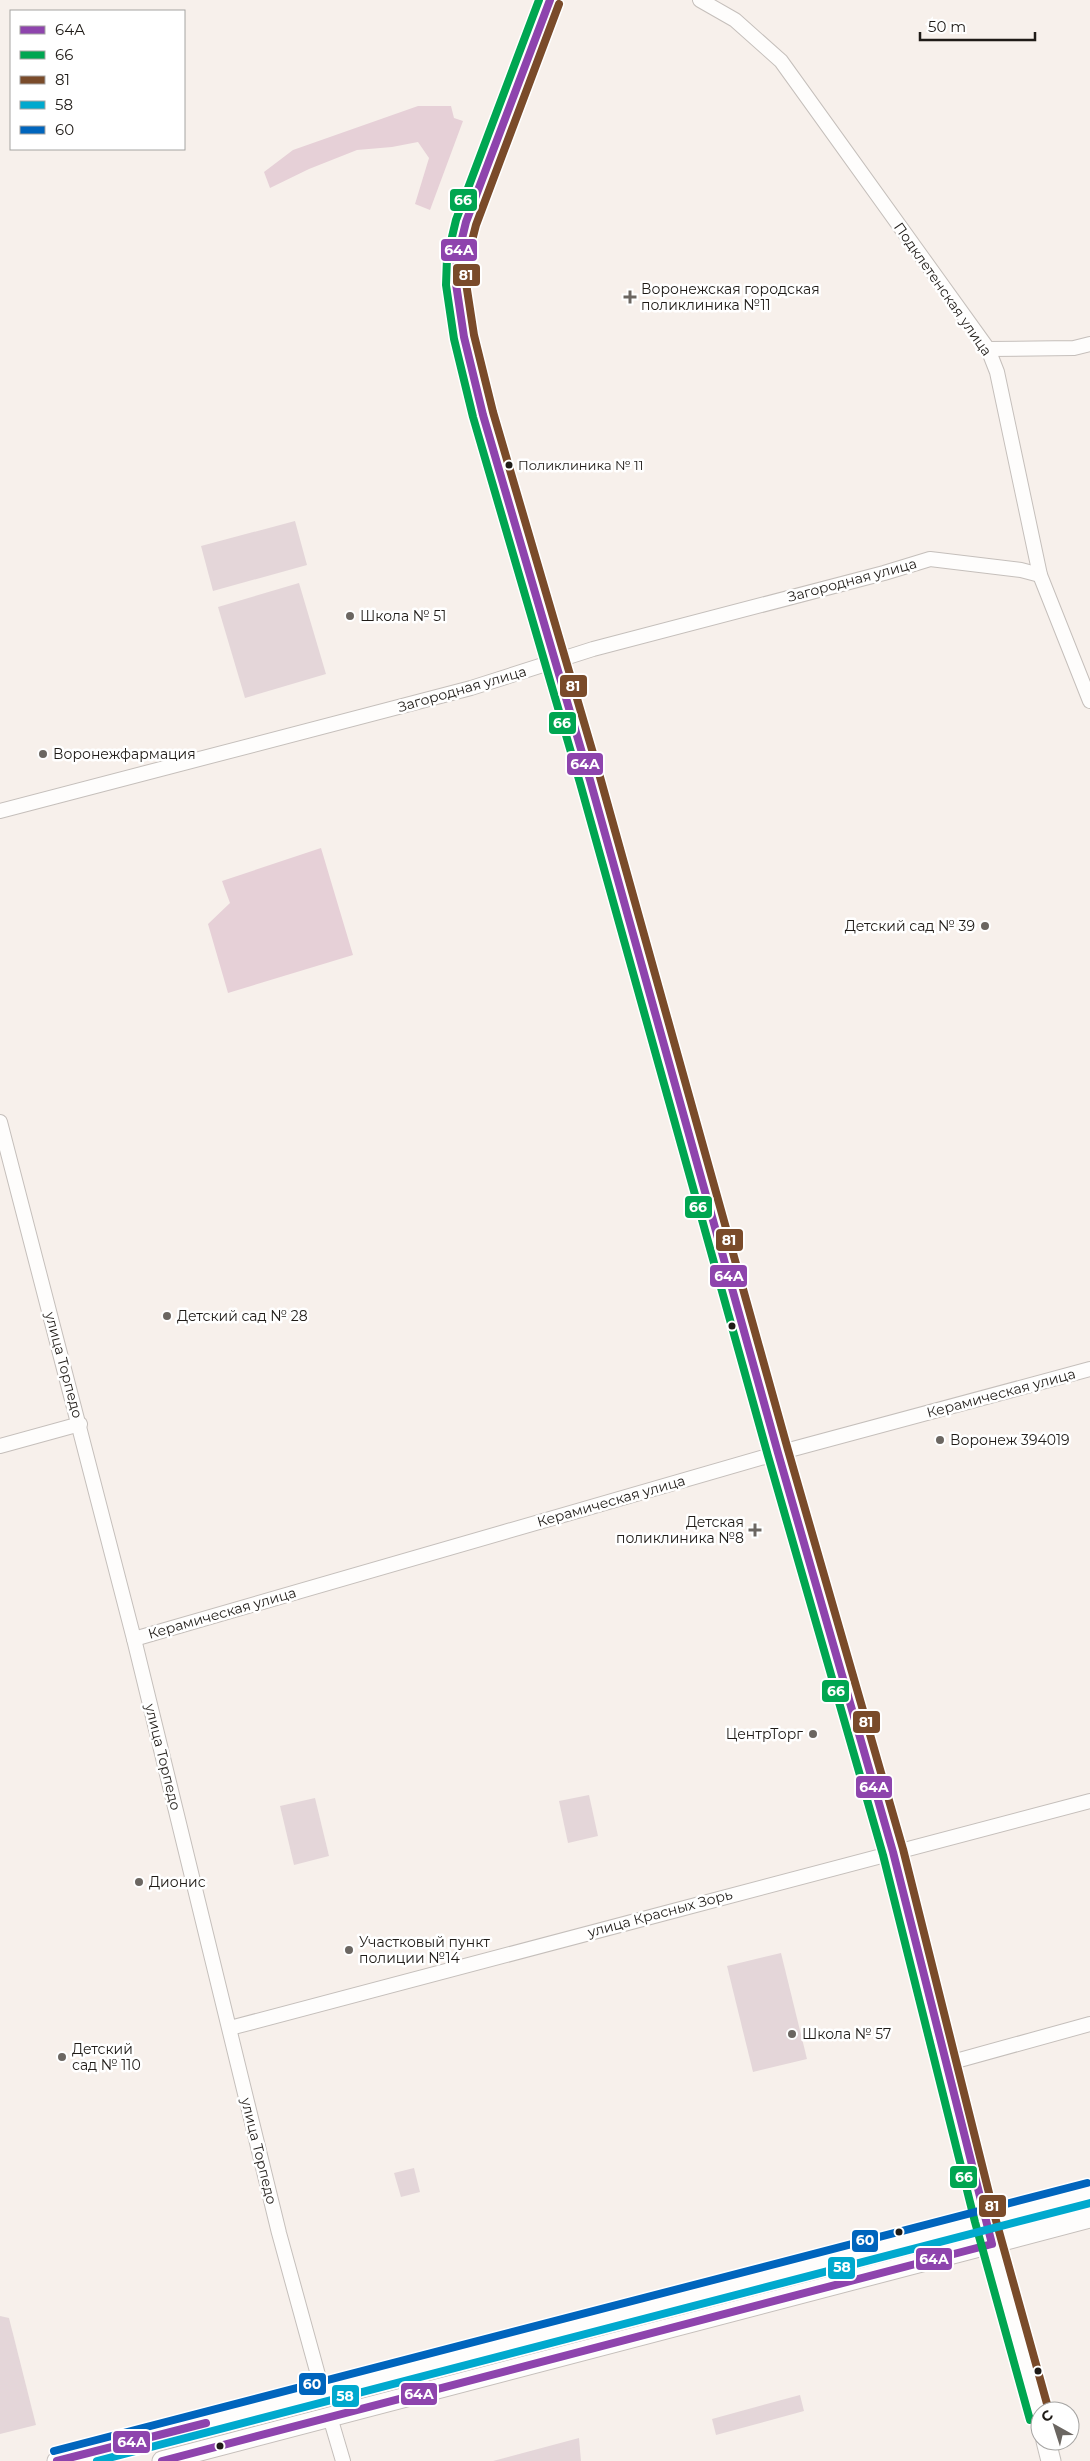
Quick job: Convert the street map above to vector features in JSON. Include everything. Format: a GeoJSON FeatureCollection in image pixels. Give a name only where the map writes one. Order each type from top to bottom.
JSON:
{"type":"FeatureCollection","features":[{"type":"Feature","properties":{"kind":"street"},"geometry":{"type":"LineString","coordinates":[[550,0],[466,222],[457,259],[456,284],[464,337],[483,415],[556,661],[778,1453],[893,1852],[985,2220],[1036,2401]]}},
{"type":"Feature","properties":{"kind":"street","name":"Подклетенская улица"},"geometry":{"type":"LineString","coordinates":[[700,0],[735,20],[782,61],[988,349],[997,372],[1040,575],[1090,701]]}},
{"type":"Feature","properties":{"kind":"street"},"geometry":{"type":"LineString","coordinates":[[988,349],[1074,348],[1090,344]]}},
{"type":"Feature","properties":{"kind":"street","name":"Загородная улица"},"geometry":{"type":"LineString","coordinates":[[0,811],[471,688],[556,661],[696,621],[884,573],[930,559],[1021,570],[1040,575]]}},
{"type":"Feature","properties":{"kind":"street","name":"улица Торпедо"},"geometry":{"type":"LineString","coordinates":[[0,1122],[80,1424],[134,1638],[279,2233],[323,2393]]}},
{"type":"Feature","properties":{"kind":"street","name":"Керамическая улица"},"geometry":{"type":"LineString","coordinates":[[134,1638],[778,1453],[1090,1369]]}},
{"type":"Feature","properties":{"kind":"street"},"geometry":{"type":"LineString","coordinates":[[0,1446],[80,1424]]}},
{"type":"Feature","properties":{"kind":"street","name":"улица Красных Зорь"},"geometry":{"type":"LineString","coordinates":[[230,2028],[1090,1801]]}},
{"type":"Feature","properties":{"kind":"street"},"geometry":{"type":"LineString","coordinates":[[945,2064],[1090,2024]]}},
{"type":"Feature","properties":{"kind":"street"},"geometry":{"type":"LineString","coordinates":[[57,2461],[1090,2193]]}},
{"type":"Feature","properties":{"kind":"street"},"geometry":{"type":"LineString","coordinates":[[162,2461],[1090,2218]]}},
{"type":"Feature","properties":{"kind":"street"},"geometry":{"type":"LineString","coordinates":[[323,2393],[343,2461]]}},
{"type":"Feature","properties":{"kind":"shaded area"},"geometry":{"type":"Polygon","coordinates":[[[418,106],[451,106],[454,118],[463,121],[430,210],[415,204],[429,158],[418,142],[392,147],[357,150],[309,169],[270,188],[264,172],[293,150],[418,106]]]}},
{"type":"Feature","properties":{"kind":"shaded area"},"geometry":{"type":"Polygon","coordinates":[[[295,521],[307,565],[213,591],[201,546],[295,521]]]}},
{"type":"Feature","properties":{"kind":"shaded area"},"geometry":{"type":"Polygon","coordinates":[[[299,583],[326,674],[245,698],[218,607],[299,583]]]}},
{"type":"Feature","properties":{"kind":"shaded area"},"geometry":{"type":"Polygon","coordinates":[[[321,848],[353,955],[228,993],[208,924],[230,903],[222,881],[321,848]]]}},
{"type":"Feature","properties":{"kind":"shaded area"},"geometry":{"type":"Polygon","coordinates":[[[589,1795],[598,1836],[568,1843],[559,1801],[589,1795]]]}},
{"type":"Feature","properties":{"kind":"shaded area"},"geometry":{"type":"Polygon","coordinates":[[[315,1798],[329,1856],[294,1865],[280,1806],[315,1798]]]}},
{"type":"Feature","properties":{"kind":"shaded area"},"geometry":{"type":"Polygon","coordinates":[[[781,1953],[807,2059],[753,2072],[727,1966],[781,1953]]]}},
{"type":"Feature","properties":{"kind":"shaded area"},"geometry":{"type":"Polygon","coordinates":[[[414,2168],[420,2192],[401,2197],[394,2173],[414,2168]]]}},
{"type":"Feature","properties":{"kind":"shaded area"},"geometry":{"type":"Polygon","coordinates":[[[0,2316],[9,2318],[36,2425],[0,2434],[0,2316]]]}},
{"type":"Feature","properties":{"kind":"shaded area"},"geometry":{"type":"Polygon","coordinates":[[[800,2395],[804,2411],[716,2435],[712,2419],[800,2395]]]}},
{"type":"Feature","properties":{"kind":"shaded area"},"geometry":{"type":"Polygon","coordinates":[[[579,2438],[581,2461],[493,2461],[579,2438]]]}},
{"type":"Feature","properties":{"kind":"transit line","name":"66"},"geometry":{"type":"LineString","coordinates":[[539,0],[456,220],[447,258],[446,285],[454,339],[473,417],[580,783],[768,1456],[883,1855],[975,2222],[1030,2420]]}},
{"type":"Feature","properties":{"kind":"transit line","name":"64А"},"geometry":{"type":"LineString","coordinates":[[162,2461],[992,2244],[893,1852],[778,1453],[590,780],[483,415],[464,337],[456,284],[457,259],[466,222],[550,0]]}},
{"type":"Feature","properties":{"kind":"transit line","name":"81"},"geometry":{"type":"LineString","coordinates":[[559,4],[476,225],[467,260],[466,283],[474,335],[493,412],[600,777],[788,1450],[903,1849],[995,2217],[1046,2401]]}},
{"type":"Feature","properties":{"kind":"transit line","name":"60"},"geometry":{"type":"LineString","coordinates":[[54,2451],[1087,2183]]}},
{"type":"Feature","properties":{"kind":"transit line","name":"58"},"geometry":{"type":"LineString","coordinates":[[97,2461],[1090,2203]]}},
{"type":"Feature","properties":{"kind":"transit line","name":"64А"},"geometry":{"type":"LineString","coordinates":[[57,2461],[206,2423]]}},
{"type":"Feature","properties":{"kind":"place","name":"Воронежская городская поликлиника №11"},"geometry":{"type":"Point","coordinates":[630,297]}},
{"type":"Feature","properties":{"kind":"place","name":"Поликлиника № 11"},"geometry":{"type":"Point","coordinates":[509,465]}},
{"type":"Feature","properties":{"kind":"place","name":"Школа № 51"},"geometry":{"type":"Point","coordinates":[350,616]}},
{"type":"Feature","properties":{"kind":"place","name":"Воронежфармация"},"geometry":{"type":"Point","coordinates":[43,754]}},
{"type":"Feature","properties":{"kind":"place","name":"Детский сад № 39"},"geometry":{"type":"Point","coordinates":[985,926]}},
{"type":"Feature","properties":{"kind":"place","name":"Детский сад № 28"},"geometry":{"type":"Point","coordinates":[167,1316]}},
{"type":"Feature","properties":{"kind":"place","name":"Воронеж 394019"},"geometry":{"type":"Point","coordinates":[940,1440]}},
{"type":"Feature","properties":{"kind":"place","name":"Детская поликлиника №8"},"geometry":{"type":"Point","coordinates":[755,1530]}},
{"type":"Feature","properties":{"kind":"place","name":"ЦентрТорг"},"geometry":{"type":"Point","coordinates":[813,1734]}},
{"type":"Feature","properties":{"kind":"place","name":"Дионис"},"geometry":{"type":"Point","coordinates":[139,1882]}},
{"type":"Feature","properties":{"kind":"place","name":"Участковый пункт полиции №14"},"geometry":{"type":"Point","coordinates":[349,1950]}},
{"type":"Feature","properties":{"kind":"place","name":"Школа № 57"},"geometry":{"type":"Point","coordinates":[792,2034]}},
{"type":"Feature","properties":{"kind":"place","name":"Детский сад № 110"},"geometry":{"type":"Point","coordinates":[62,2057]}}]}
